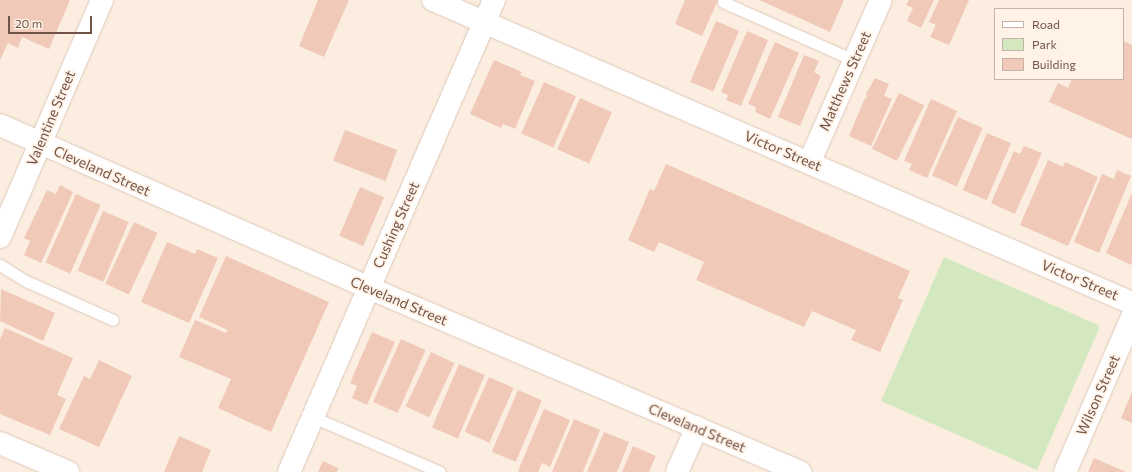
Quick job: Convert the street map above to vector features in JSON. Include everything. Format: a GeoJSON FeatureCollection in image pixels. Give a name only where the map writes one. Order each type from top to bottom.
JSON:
{"type":"FeatureCollection","features":[{"type":"Feature","properties":{"kind":"street","name":"Valentine Street"},"geometry":{"type":"LineString","coordinates":[[0,237],[102,0]]}},
{"type":"Feature","properties":{"kind":"street","name":"Victor Street"},"geometry":{"type":"LineString","coordinates":[[433,0],[1132,303]]}},
{"type":"Feature","properties":{"kind":"street","name":"Cushing Street"},"geometry":{"type":"LineString","coordinates":[[289,472],[494,0]]}},
{"type":"Feature","properties":{"kind":"street","name":"Matthews Street"},"geometry":{"type":"LineString","coordinates":[[809,163],[881,0]]}},
{"type":"Feature","properties":{"kind":"street","name":"Cleveland Street"},"geometry":{"type":"LineString","coordinates":[[0,125],[369,288],[800,472]]}},
{"type":"Feature","properties":{"kind":"street","name":"Wilson Street"},"geometry":{"type":"LineString","coordinates":[[1065,472],[1132,317]]}},
{"type":"Feature","properties":{"kind":"street"},"geometry":{"type":"LineString","coordinates":[[677,472],[696,427]]}},
{"type":"Feature","properties":{"kind":"street"},"geometry":{"type":"LineString","coordinates":[[0,442],[68,472]]}},
{"type":"Feature","properties":{"kind":"lane"},"geometry":{"type":"LineString","coordinates":[[723,2],[854,60]]}},
{"type":"Feature","properties":{"kind":"lane"},"geometry":{"type":"LineString","coordinates":[[0,265],[26,281],[113,320]]}},
{"type":"Feature","properties":{"kind":"lane"},"geometry":{"type":"LineString","coordinates":[[313,417],[440,472]]}},
{"type":"Feature","properties":{"kind":"green space"},"geometry":{"type":"Polygon","coordinates":[[[944,257],[1098,325],[1099,329],[1037,470],[881,401],[944,257]]]}},
{"type":"Feature","properties":{"kind":"building"},"geometry":{"type":"Polygon","coordinates":[[[0,0],[70,0],[49,49],[22,37],[18,48],[8,43],[0,60],[0,0]]]}},
{"type":"Feature","properties":{"kind":"building"},"geometry":{"type":"Polygon","coordinates":[[[318,0],[349,0],[324,57],[299,46],[318,0]]]}},
{"type":"Feature","properties":{"kind":"building"},"geometry":{"type":"Polygon","coordinates":[[[685,0],[718,0],[702,36],[675,24],[685,0]]]}},
{"type":"Feature","properties":{"kind":"building"},"geometry":{"type":"Polygon","coordinates":[[[759,0],[844,0],[830,32],[759,0]]]}},
{"type":"Feature","properties":{"kind":"building"},"geometry":{"type":"Polygon","coordinates":[[[909,0],[934,0],[921,28],[907,21],[913,8],[906,5],[909,0]]]}},
{"type":"Feature","properties":{"kind":"building"},"geometry":{"type":"Polygon","coordinates":[[[939,0],[969,0],[949,45],[930,37],[936,25],[929,22],[939,0]]]}},
{"type":"Feature","properties":{"kind":"building"},"geometry":{"type":"Polygon","coordinates":[[[716,21],[739,31],[713,92],[690,82],[716,21]]]}},
{"type":"Feature","properties":{"kind":"building"},"geometry":{"type":"Polygon","coordinates":[[[747,31],[768,40],[741,106],[726,100],[728,95],[721,92],[747,31]]]}},
{"type":"Feature","properties":{"kind":"building"},"geometry":{"type":"Polygon","coordinates":[[[1124,41],[1132,45],[1132,139],[1049,102],[1058,83],[1068,88],[1072,80],[1124,80],[1124,41]]]}},
{"type":"Feature","properties":{"kind":"building"},"geometry":{"type":"Polygon","coordinates":[[[775,42],[799,53],[770,119],[755,112],[756,107],[748,104],[775,42]]]}},
{"type":"Feature","properties":{"kind":"building"},"geometry":{"type":"Polygon","coordinates":[[[804,55],[819,61],[814,72],[821,76],[800,126],[778,117],[804,55]]]}},
{"type":"Feature","properties":{"kind":"building"},"geometry":{"type":"Polygon","coordinates":[[[494,60],[522,72],[520,75],[535,81],[515,129],[503,124],[501,128],[470,114],[494,60]]]}},
{"type":"Feature","properties":{"kind":"building"},"geometry":{"type":"Polygon","coordinates":[[[875,78],[889,84],[884,96],[892,99],[871,146],[849,136],[864,100],[867,97],[866,94],[875,78]]]}},
{"type":"Feature","properties":{"kind":"building"},"geometry":{"type":"Polygon","coordinates":[[[544,82],[576,96],[553,147],[521,133],[544,82]]]}},
{"type":"Feature","properties":{"kind":"building"},"geometry":{"type":"Polygon","coordinates":[[[899,93],[924,105],[897,161],[872,149],[899,93]]]}},
{"type":"Feature","properties":{"kind":"building"},"geometry":{"type":"Polygon","coordinates":[[[580,98],[612,112],[589,163],[557,149],[580,98]]]}},
{"type":"Feature","properties":{"kind":"building"},"geometry":{"type":"Polygon","coordinates":[[[931,99],[957,111],[927,178],[909,170],[912,164],[904,161],[931,99]]]}},
{"type":"Feature","properties":{"kind":"building"},"geometry":{"type":"Polygon","coordinates":[[[958,117],[983,128],[957,186],[932,175],[958,117]]]}},
{"type":"Feature","properties":{"kind":"building"},"geometry":{"type":"Polygon","coordinates":[[[345,130],[397,150],[385,181],[333,161],[345,130]]]}},
{"type":"Feature","properties":{"kind":"building"},"geometry":{"type":"Polygon","coordinates":[[[987,133],[1011,143],[987,200],[963,190],[987,133]]]}},
{"type":"Feature","properties":{"kind":"building"},"geometry":{"type":"Polygon","coordinates":[[[1024,146],[1042,153],[1015,214],[991,203],[1014,151],[1020,154],[1024,146]]]}},
{"type":"Feature","properties":{"kind":"building"},"geometry":{"type":"Polygon","coordinates":[[[1048,160],[1063,167],[1065,162],[1098,177],[1068,246],[1020,225],[1048,160]]]}},
{"type":"Feature","properties":{"kind":"building"},"geometry":{"type":"Polygon","coordinates":[[[666,164],[910,271],[898,298],[903,300],[880,352],[851,340],[856,330],[812,311],[804,327],[696,280],[704,262],[659,242],[654,252],[628,240],[650,189],[654,191],[666,164]]]}},
{"type":"Feature","properties":{"kind":"building"},"geometry":{"type":"Polygon","coordinates":[[[1117,170],[1131,176],[1099,253],[1074,242],[1102,174],[1114,179],[1117,170]]]}},
{"type":"Feature","properties":{"kind":"building"},"geometry":{"type":"Polygon","coordinates":[[[60,185],[73,192],[41,263],[24,255],[30,241],[24,238],[47,190],[56,194],[60,185]]]}},
{"type":"Feature","properties":{"kind":"building"},"geometry":{"type":"Polygon","coordinates":[[[360,187],[384,197],[363,246],[339,236],[360,187]]]}},
{"type":"Feature","properties":{"kind":"building"},"geometry":{"type":"Polygon","coordinates":[[[1132,193],[1132,262],[1131,265],[1106,253],[1132,193]]]}},
{"type":"Feature","properties":{"kind":"building"},"geometry":{"type":"Polygon","coordinates":[[[76,194],[101,205],[70,273],[45,263],[76,194]]]}},
{"type":"Feature","properties":{"kind":"building"},"geometry":{"type":"Polygon","coordinates":[[[103,211],[129,222],[103,282],[78,271],[103,211]]]}},
{"type":"Feature","properties":{"kind":"building"},"geometry":{"type":"Polygon","coordinates":[[[134,222],[158,233],[129,295],[105,284],[134,222]]]}},
{"type":"Feature","properties":{"kind":"building"},"geometry":{"type":"Polygon","coordinates":[[[167,242],[195,254],[197,249],[218,258],[189,323],[141,302],[167,242]]]}},
{"type":"Feature","properties":{"kind":"building"},"geometry":{"type":"Polygon","coordinates":[[[226,256],[329,302],[271,432],[218,408],[231,379],[179,357],[195,320],[226,333],[228,330],[199,317],[226,256]]]}},
{"type":"Feature","properties":{"kind":"building"},"geometry":{"type":"Polygon","coordinates":[[[1,289],[55,313],[43,341],[0,321],[1,289]]]}},
{"type":"Feature","properties":{"kind":"building"},"geometry":{"type":"Polygon","coordinates":[[[5,328],[73,358],[57,395],[66,399],[50,435],[0,414],[0,339],[5,328]]]}},
{"type":"Feature","properties":{"kind":"building"},"geometry":{"type":"Polygon","coordinates":[[[372,332],[395,342],[367,405],[352,398],[357,386],[350,383],[372,332]]]}},
{"type":"Feature","properties":{"kind":"building"},"geometry":{"type":"Polygon","coordinates":[[[401,339],[426,350],[398,413],[373,402],[401,339]]]}},
{"type":"Feature","properties":{"kind":"building"},"geometry":{"type":"Polygon","coordinates":[[[431,352],[455,363],[429,417],[406,406],[431,352]]]}},
{"type":"Feature","properties":{"kind":"building"},"geometry":{"type":"Polygon","coordinates":[[[99,360],[132,376],[99,447],[59,429],[84,376],[90,379],[99,360]]]}},
{"type":"Feature","properties":{"kind":"building"},"geometry":{"type":"Polygon","coordinates":[[[459,364],[485,375],[458,438],[432,428],[459,364]]]}},
{"type":"Feature","properties":{"kind":"building"},"geometry":{"type":"Polygon","coordinates":[[[489,377],[514,388],[489,443],[465,432],[489,377]]]}},
{"type":"Feature","properties":{"kind":"building"},"geometry":{"type":"Polygon","coordinates":[[[518,390],[542,400],[516,462],[492,452],[518,390]]]}},
{"type":"Feature","properties":{"kind":"building"},"geometry":{"type":"Polygon","coordinates":[[[1132,392],[1132,423],[1121,418],[1132,392]]]}},
{"type":"Feature","properties":{"kind":"building"},"geometry":{"type":"Polygon","coordinates":[[[544,409],[570,420],[550,467],[542,463],[538,472],[520,472],[518,471],[544,409]]]}},
{"type":"Feature","properties":{"kind":"building"},"geometry":{"type":"Polygon","coordinates":[[[574,419],[600,430],[583,472],[552,472],[574,419]]]}},
{"type":"Feature","properties":{"kind":"building"},"geometry":{"type":"Polygon","coordinates":[[[604,432],[629,442],[617,472],[587,472],[604,432]]]}},
{"type":"Feature","properties":{"kind":"building"},"geometry":{"type":"Polygon","coordinates":[[[179,436],[211,450],[202,472],[164,472],[179,436]]]}},
{"type":"Feature","properties":{"kind":"building"},"geometry":{"type":"Polygon","coordinates":[[[633,446],[656,456],[649,472],[622,472],[633,446]]]}},
{"type":"Feature","properties":{"kind":"building"},"geometry":{"type":"Polygon","coordinates":[[[1094,458],[1126,472],[1088,472],[1094,458]]]}},
{"type":"Feature","properties":{"kind":"building"},"geometry":{"type":"Polygon","coordinates":[[[323,461],[338,468],[337,472],[318,472],[323,461]]]}}]}
